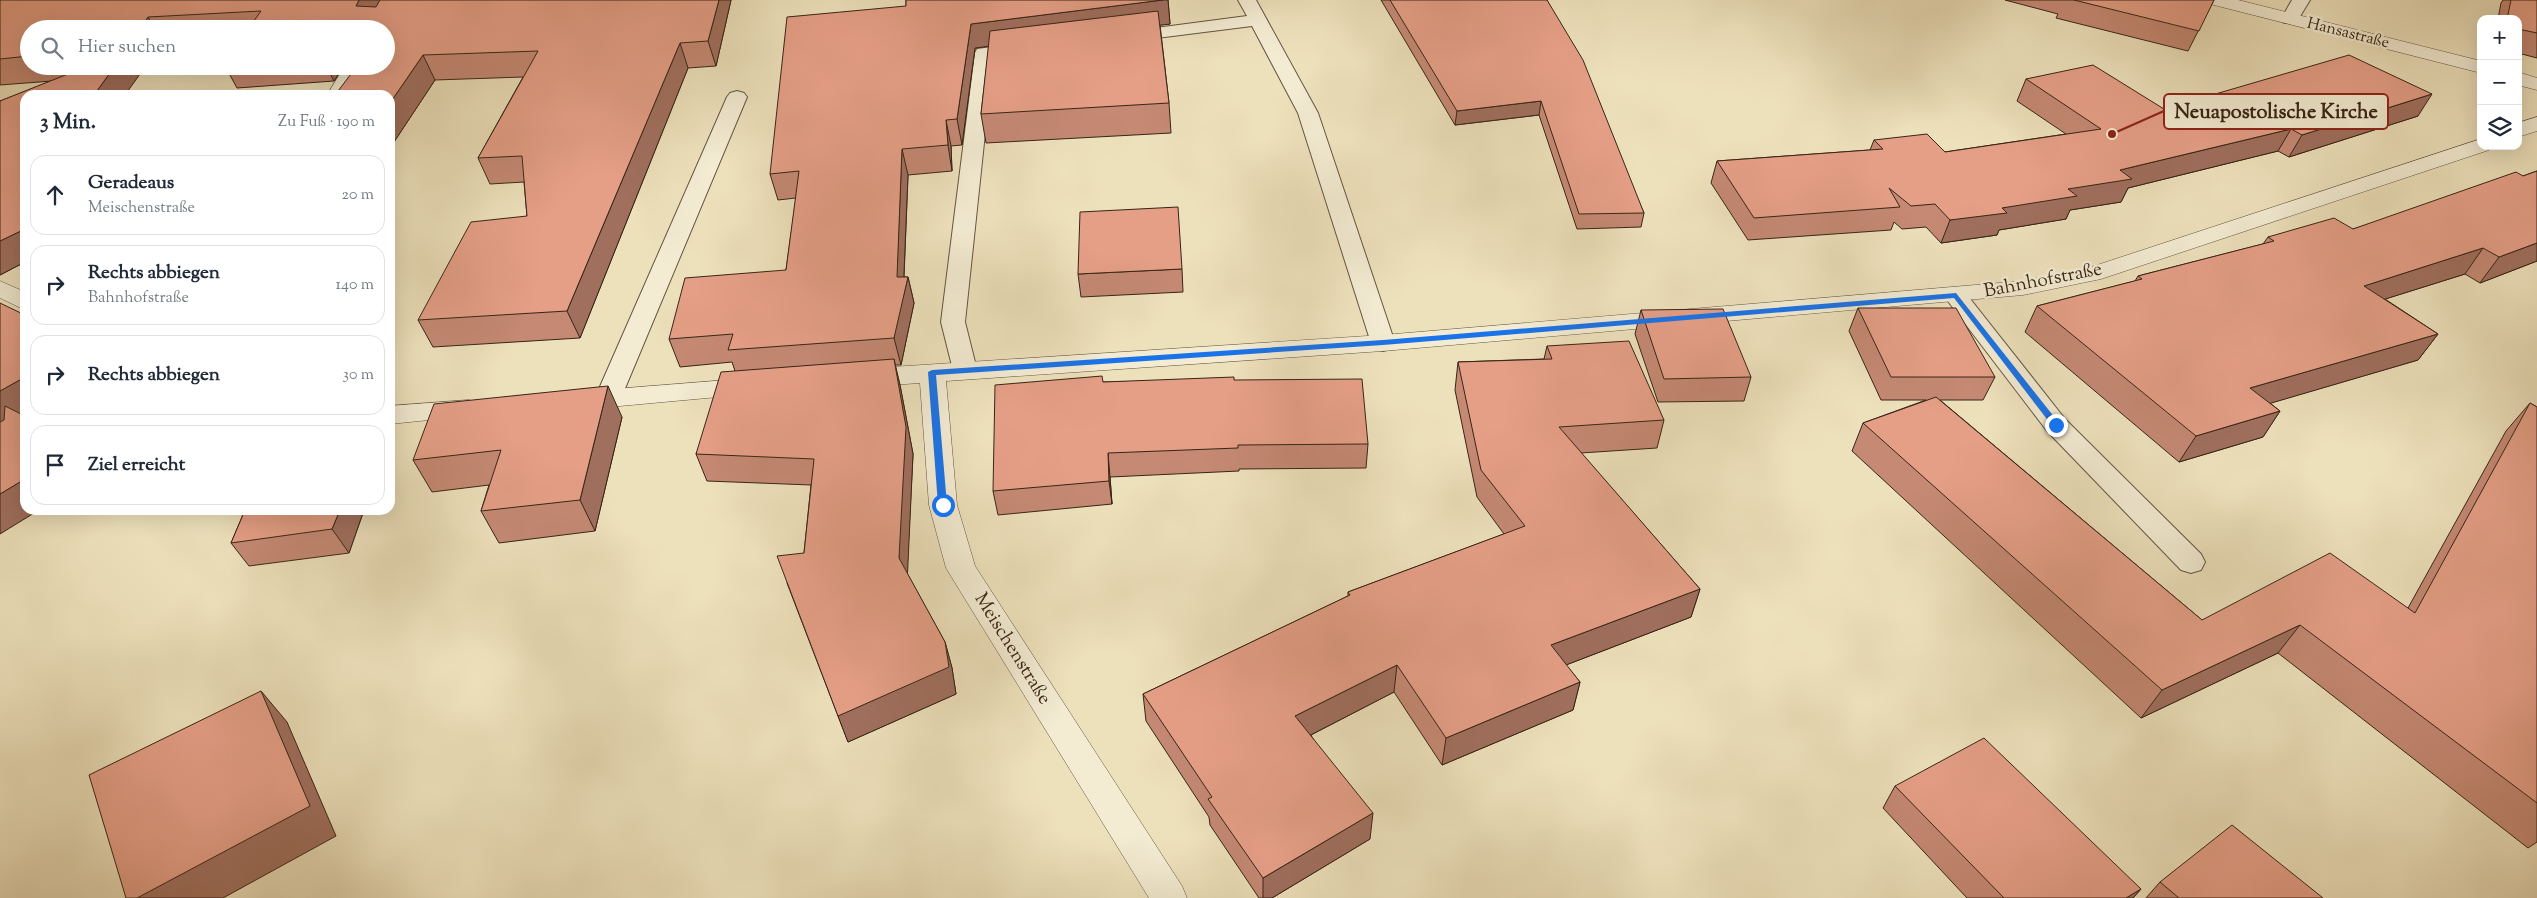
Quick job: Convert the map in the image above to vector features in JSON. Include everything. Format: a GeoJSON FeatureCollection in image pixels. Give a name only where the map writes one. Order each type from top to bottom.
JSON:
{"type":"FeatureCollection","features":[{"type":"Feature","properties":{"kind":"street","name":"Hansastraße"},"geometry":{"type":"LineString","coordinates":[[2216,0],[2477,66]]}},
{"type":"Feature","properties":{"kind":"street"},"geometry":{"type":"LineString","coordinates":[[340,90],[349,75]]}},
{"type":"Feature","properties":{"kind":"street"},"geometry":{"type":"LineString","coordinates":[[2522,79],[2537,84]]}},
{"type":"Feature","properties":{"kind":"street"},"geometry":{"type":"LineString","coordinates":[[2522,129],[2537,123]]}},
{"type":"Feature","properties":{"kind":"street","name":"Bahnhofstraße"},"geometry":{"type":"LineString","coordinates":[[834,380],[1383,343],[1956,296],[2023,288],[2093,274],[2477,146]]}},
{"type":"Feature","properties":{"kind":"street","name":"Meischenstraße"},"geometry":{"type":"LineString","coordinates":[[932,372],[943,505],[961,568],[1169,898]]}},
{"type":"Feature","properties":{"kind":"street"},"geometry":{"type":"LineString","coordinates":[[548,403],[775,385]]}},
{"type":"Feature","properties":{"kind":"street"},"geometry":{"type":"LineString","coordinates":[[395,414],[489,408]]}},
{"type":"Feature","properties":{"kind":"lane"},"geometry":{"type":"LineString","coordinates":[[1247,0],[1308,113],[1383,343]]}},
{"type":"Feature","properties":{"kind":"lane"},"geometry":{"type":"LineString","coordinates":[[2290,19],[2301,0]]}},
{"type":"Feature","properties":{"kind":"lane"},"geometry":{"type":"LineString","coordinates":[[1106,39],[1259,20]]}},
{"type":"Feature","properties":{"kind":"lane"},"geometry":{"type":"LineString","coordinates":[[965,370],[953,322],[984,53],[1040,46]]}},
{"type":"Feature","properties":{"kind":"lane"},"geometry":{"type":"LineString","coordinates":[[608,398],[737,97]]}},
{"type":"Feature","properties":{"kind":"lane"},"geometry":{"type":"LineString","coordinates":[[1956,296],[2056,425],[2191,562]]}},
{"type":"Feature","properties":{"kind":"building"},"geometry":{"type":"Polygon","coordinates":[[[0,0],[359,0],[356,6],[376,7],[380,0],[719,0],[708,41],[680,43],[567,311],[418,320],[471,222],[527,216],[522,156],[478,158],[538,51],[423,55],[395,96],[395,90],[339,90],[350,75],[395,75],[395,20],[254,20],[261,11],[148,17],[146,20],[20,20],[20,57],[0,59],[0,0]]]}},
{"type":"Feature","properties":{"kind":"building"},"geometry":{"type":"Polygon","coordinates":[[[906,0],[1163,0],[971,24],[957,119],[946,120],[948,145],[902,149],[897,277],[908,277],[894,338],[728,350],[733,334],[669,339],[685,278],[786,270],[799,171],[770,174],[787,17],[906,6],[906,0]]]}},
{"type":"Feature","properties":{"kind":"building"},"geometry":{"type":"Polygon","coordinates":[[[1390,0],[1547,0],[1583,60],[1644,213],[1579,214],[1541,101],[1457,111],[1390,0]]]}},
{"type":"Feature","properties":{"kind":"building"},"geometry":{"type":"Polygon","coordinates":[[[2074,0],[2214,0],[2199,31],[2074,0]]]}},
{"type":"Feature","properties":{"kind":"building"},"geometry":{"type":"Polygon","coordinates":[[[2511,0],[2537,0],[2537,33],[2522,30],[2522,15],[2508,15],[2511,0]]]}},
{"type":"Feature","properties":{"kind":"building"},"geometry":{"type":"Polygon","coordinates":[[[1158,11],[1169,103],[981,114],[990,31],[1158,11]]]}},
{"type":"Feature","properties":{"kind":"building"},"geometry":{"type":"Polygon","coordinates":[[[2349,55],[2432,94],[2302,135],[2291,129],[2120,170],[2132,179],[2068,189],[2077,196],[2002,208],[2007,213],[1950,220],[1935,204],[1911,206],[1889,188],[1900,207],[1754,218],[1717,161],[1883,149],[1874,140],[1927,134],[1945,152],[2101,129],[2026,79],[2093,65],[2164,109],[2349,55]]]}},
{"type":"Feature","properties":{"kind":"building"},"geometry":{"type":"Polygon","coordinates":[[[65,75],[108,75],[98,90],[28,90],[65,75]]]}},
{"type":"Feature","properties":{"kind":"building"},"geometry":{"type":"Polygon","coordinates":[[[20,93],[20,231],[0,241],[0,101],[20,93]]]}},
{"type":"Feature","properties":{"kind":"building"},"geometry":{"type":"Polygon","coordinates":[[[2537,171],[2537,243],[2499,257],[2483,248],[2364,286],[2438,334],[2250,388],[2280,411],[2196,436],[2037,306],[2142,279],[2138,276],[2274,241],[2268,237],[2334,218],[2353,229],[2516,172],[2523,176],[2537,171]]]}},
{"type":"Feature","properties":{"kind":"building"},"geometry":{"type":"Polygon","coordinates":[[[1178,207],[1182,269],[1078,274],[1080,212],[1178,207]]]}},
{"type":"Feature","properties":{"kind":"building"},"geometry":{"type":"Polygon","coordinates":[[[0,303],[20,313],[20,380],[0,391],[0,303]]]}},
{"type":"Feature","properties":{"kind":"building"},"geometry":{"type":"Polygon","coordinates":[[[1858,308],[1956,308],[1995,377],[1891,377],[1858,308]]]}},
{"type":"Feature","properties":{"kind":"building"},"geometry":{"type":"Polygon","coordinates":[[[1723,309],[1751,377],[1664,379],[1641,310],[1723,309]]]}},
{"type":"Feature","properties":{"kind":"building"},"geometry":{"type":"Polygon","coordinates":[[[1629,341],[1664,420],[1559,427],[1700,589],[1551,645],[1580,682],[1446,738],[1397,665],[1295,716],[1373,813],[1263,878],[1208,799],[1212,797],[1143,694],[1350,595],[1348,592],[1525,526],[1481,470],[1458,362],[1552,359],[1547,346],[1629,341]]]}},
{"type":"Feature","properties":{"kind":"building"},"geometry":{"type":"Polygon","coordinates":[[[894,359],[906,427],[899,558],[945,642],[949,667],[838,716],[777,556],[804,553],[814,459],[696,454],[721,372],[894,359]]]}},
{"type":"Feature","properties":{"kind":"building"},"geometry":{"type":"Polygon","coordinates":[[[1102,376],[1103,382],[1234,377],[1234,380],[1362,379],[1368,444],[1238,445],[1238,448],[1108,453],[1109,481],[993,491],[995,385],[1102,376]]]}},
{"type":"Feature","properties":{"kind":"building"},"geometry":{"type":"Polygon","coordinates":[[[608,386],[580,500],[481,511],[501,450],[413,460],[434,404],[608,386]]]}},
{"type":"Feature","properties":{"kind":"building"},"geometry":{"type":"Polygon","coordinates":[[[1936,397],[2202,620],[2330,553],[2415,613],[2530,403],[2537,407],[2537,803],[2300,625],[2162,690],[1863,423],[1936,397]]]}},
{"type":"Feature","properties":{"kind":"building"},"geometry":{"type":"Polygon","coordinates":[[[5,406],[20,414],[20,482],[0,494],[0,422],[4,420],[5,406]]]}},
{"type":"Feature","properties":{"kind":"building"},"geometry":{"type":"Polygon","coordinates":[[[243,515],[338,515],[332,529],[231,543],[243,515]]]}},
{"type":"Feature","properties":{"kind":"building"},"geometry":{"type":"Polygon","coordinates":[[[261,691],[310,806],[137,898],[126,898],[89,775],[261,691]]]}},
{"type":"Feature","properties":{"kind":"building"},"geometry":{"type":"Polygon","coordinates":[[[1984,738],[2141,889],[2126,898],[2004,898],[1895,786],[1984,738]]]}},
{"type":"Feature","properties":{"kind":"building"},"geometry":{"type":"Polygon","coordinates":[[[2232,825],[2323,898],[2179,898],[2160,882],[2232,825]]]}},
{"type":"Feature","properties":{"kind":"place","name":"Neuapostolische Kirche"},"geometry":{"type":"Point","coordinates":[2112,134]}},
{"type":"Feature","properties":{"kind":"route"},"geometry":{"type":"LineString","coordinates":[[943,505],[932,372],[1383,343],[1956,296],[2056,425]]}}]}
